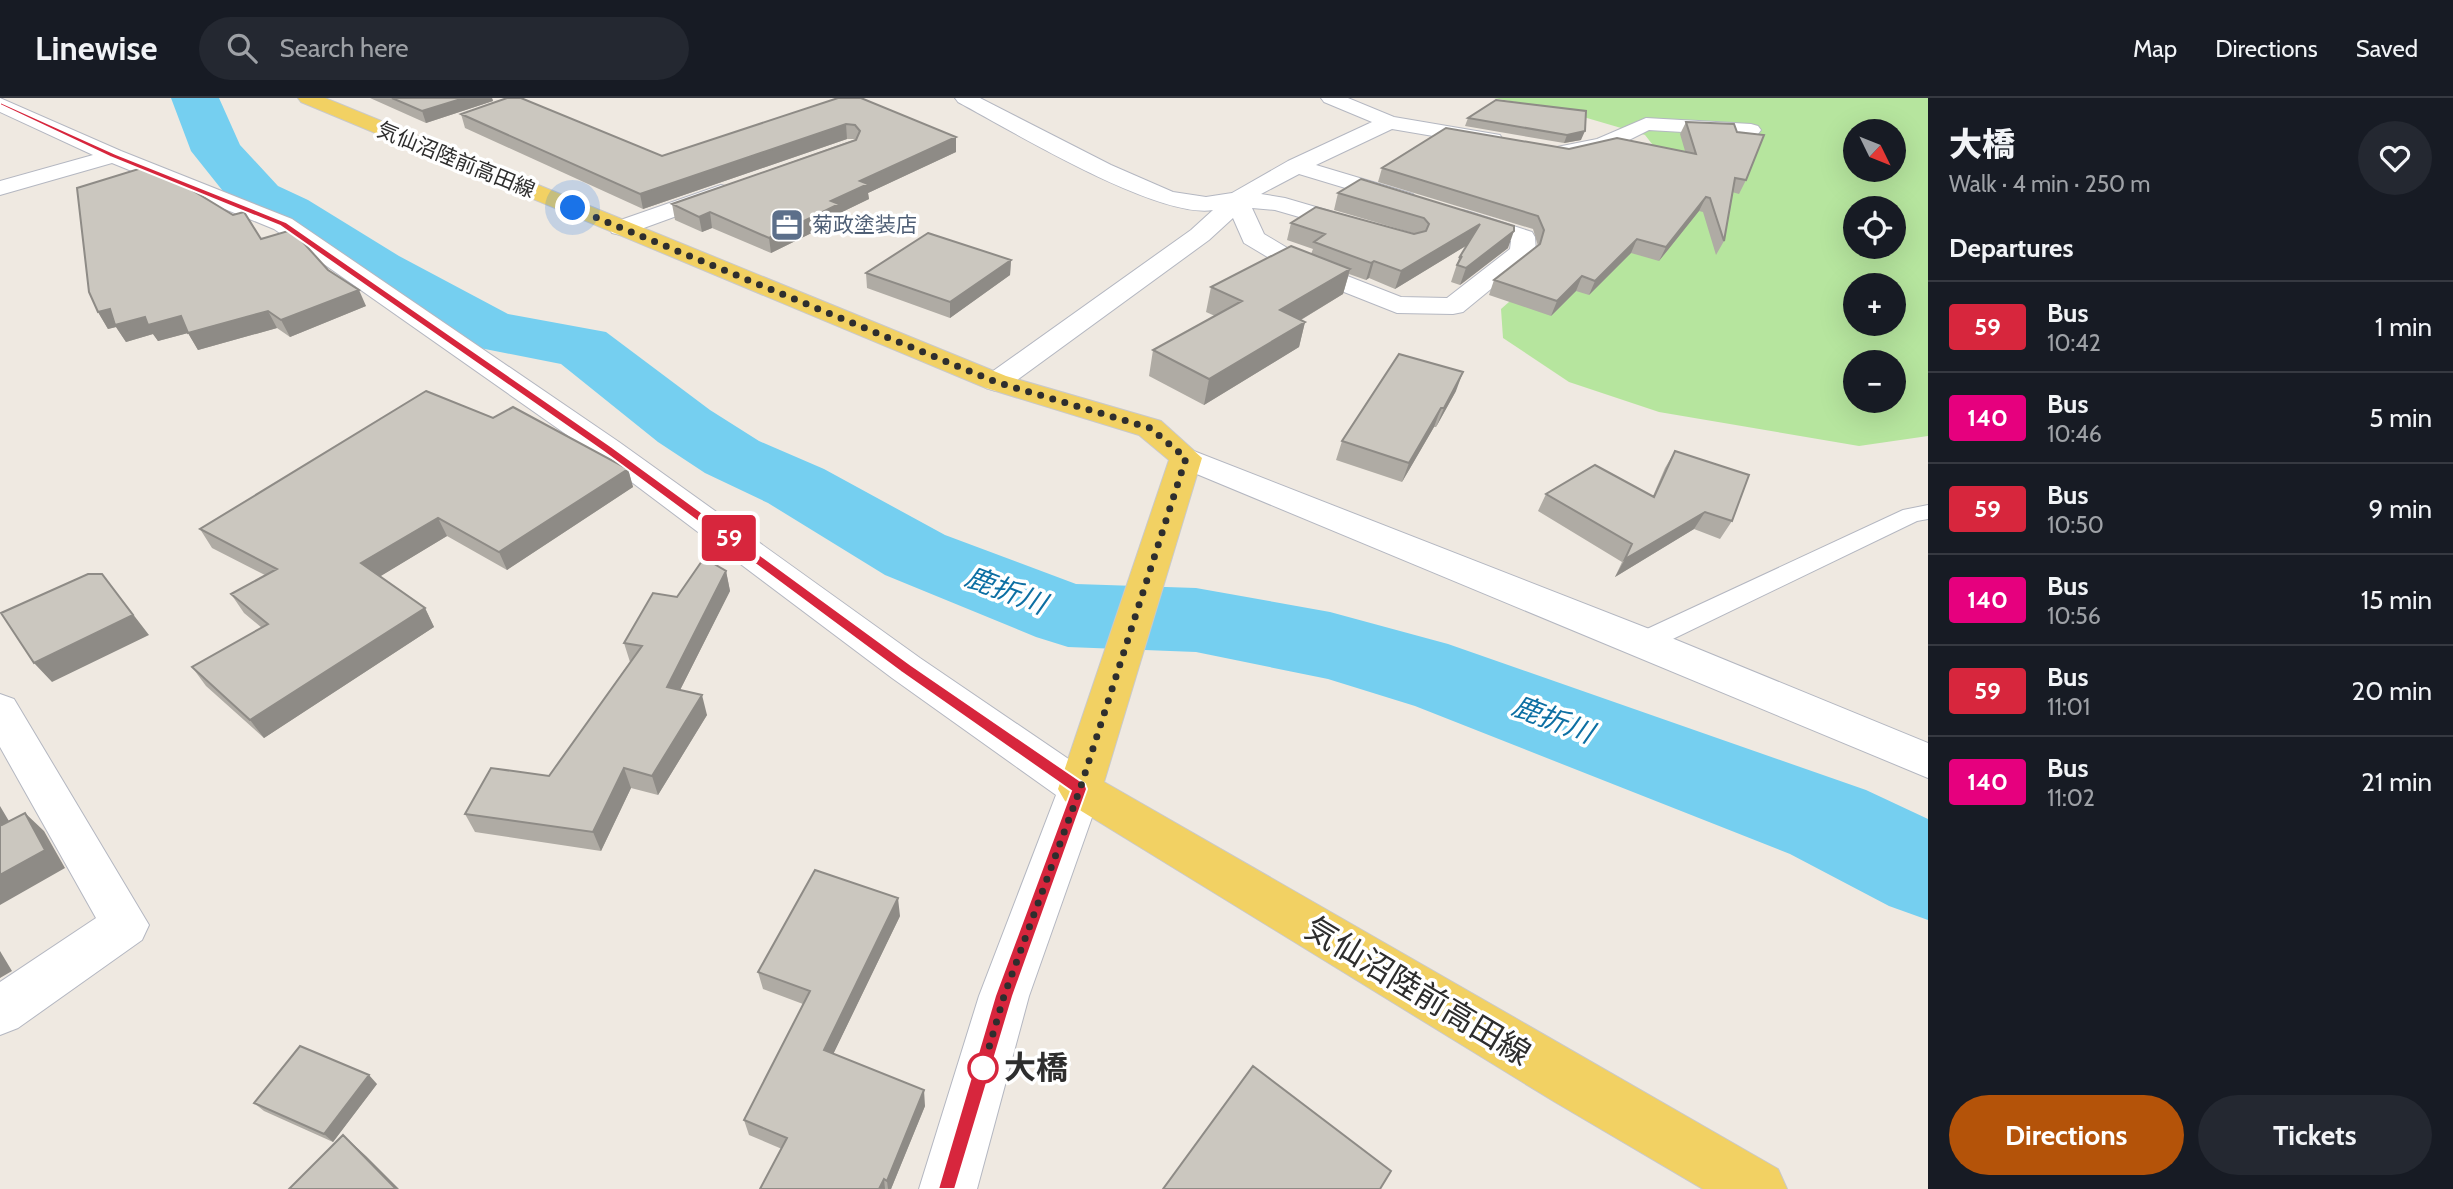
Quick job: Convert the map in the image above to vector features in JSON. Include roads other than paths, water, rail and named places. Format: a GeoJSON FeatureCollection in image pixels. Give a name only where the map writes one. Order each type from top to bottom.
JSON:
{"type":"FeatureCollection","features":[{"type":"Feature","properties":{"kind":"main road","name":"気仙沼陸前高田線"},"geometry":{"type":"LineString","coordinates":[[308,98],[996,382],[1150,428],[1186,458]]}},
{"type":"Feature","properties":{"kind":"main road"},"geometry":{"type":"LineString","coordinates":[[1080,789],[1186,458]]}},
{"type":"Feature","properties":{"kind":"main road","name":"気仙沼陸前高田線"},"geometry":{"type":"LineString","coordinates":[[1080,789],[1562,1076],[1758,1189]]}},
{"type":"Feature","properties":{"kind":"street"},"geometry":{"type":"LineString","coordinates":[[965,98],[1103,170],[1168,198],[1206,204],[1237,199],[1277,203],[1382,234]]}},
{"type":"Feature","properties":{"kind":"street"},"geometry":{"type":"LineString","coordinates":[[1331,98],[1389,122],[1510,143]]}},
{"type":"Feature","properties":{"kind":"street"},"geometry":{"type":"LineString","coordinates":[[0,104],[113,156],[283,224],[608,449],[906,668],[1080,789],[1004,996],[948,1189]]}},
{"type":"Feature","properties":{"kind":"street"},"geometry":{"type":"LineString","coordinates":[[996,382],[1200,235],[1237,199],[1296,166],[1389,122]]}},
{"type":"Feature","properties":{"kind":"street"},"geometry":{"type":"LineString","coordinates":[[1551,150],[1564,153],[1603,145],[1646,124],[1751,130]]}},
{"type":"Feature","properties":{"kind":"street"},"geometry":{"type":"LineString","coordinates":[[0,187],[113,156]]}},
{"type":"Feature","properties":{"kind":"street"},"geometry":{"type":"LineString","coordinates":[[1237,199],[1253,238],[1300,266],[1397,304],[1453,306],[1523,252],[1523,237],[1296,166]]}},
{"type":"Feature","properties":{"kind":"street"},"geometry":{"type":"LineString","coordinates":[[621,228],[747,183]]}},
{"type":"Feature","properties":{"kind":"street"},"geometry":{"type":"LineString","coordinates":[[1186,458],[1643,642],[1928,761]]}},
{"type":"Feature","properties":{"kind":"street"},"geometry":{"type":"LineString","coordinates":[[0,710],[125,925],[0,1011]]}},
{"type":"Feature","properties":{"kind":"lane"},"geometry":{"type":"LineString","coordinates":[[1643,642],[1922,516]]}},
{"type":"Feature","properties":{"kind":"waterway","name":"鹿折川"},"geometry":{"type":"LineString","coordinates":[[195,98],[217,151],[258,198],[288,212],[377,269],[489,331],[582,347],[684,426],[732,457],[796,486],[915,555],[1068,615],[1196,620],[1330,646],[1448,680],[1828,822],[1928,872]]}},
{"type":"Feature","properties":{"kind":"place","name":"菊政塗装店"},"geometry":{"type":"Point","coordinates":[787,225]}},
{"type":"Feature","properties":{"kind":"place","name":"大橋"},"geometry":{"type":"Point","coordinates":[983,1068]}}]}
